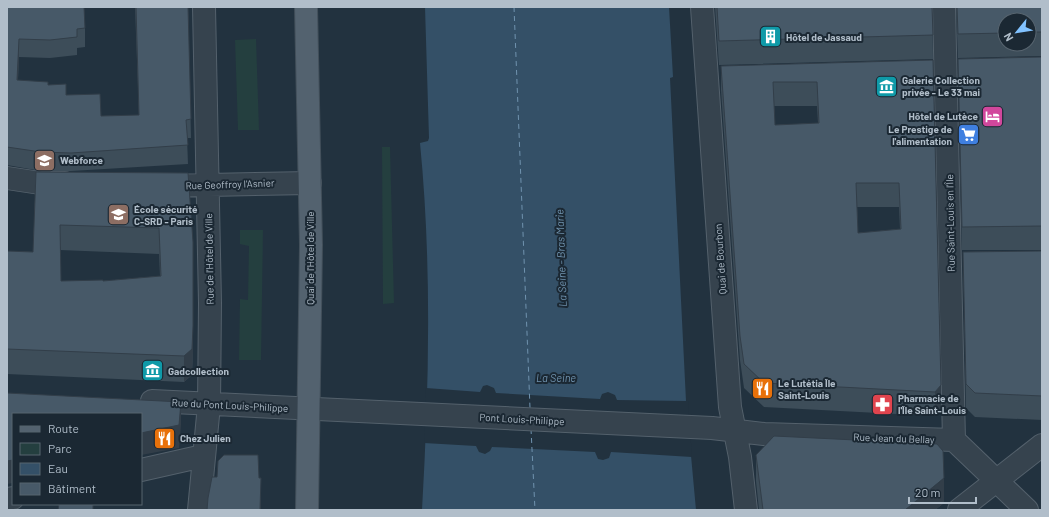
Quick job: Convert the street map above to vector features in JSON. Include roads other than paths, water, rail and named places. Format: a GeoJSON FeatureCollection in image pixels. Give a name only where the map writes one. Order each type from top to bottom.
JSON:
{"type":"FeatureCollection","features":[{"type":"Feature","properties":{"kind":"main road","name":"Quai de l'Hôtel de Ville"},"geometry":{"type":"LineString","coordinates":[[306,7],[311,245],[307,510]]}},
{"type":"Feature","properties":{"kind":"street","name":"Rue de l'Hôtel de Ville"},"geometry":{"type":"LineString","coordinates":[[199,510],[209,405],[209,185],[204,7]]}},
{"type":"Feature","properties":{"kind":"street","name":"Quai de Bourbon"},"geometry":{"type":"LineString","coordinates":[[702,7],[716,78],[730,407],[735,431],[746,510]]}},
{"type":"Feature","properties":{"kind":"street","name":"Rue Saint-Louis en l'Île"},"geometry":{"type":"LineString","coordinates":[[944,7],[945,70],[962,263],[954,440]]}},
{"type":"Feature","properties":{"kind":"street"},"geometry":{"type":"LineString","coordinates":[[7,178],[40,183],[87,184]]}},
{"type":"Feature","properties":{"kind":"street","name":"Rue Geoffroy l'Asnier"},"geometry":{"type":"LineString","coordinates":[[141,185],[209,185],[310,182]]}},
{"type":"Feature","properties":{"kind":"street","name":"Rue du Pont Louis-Philippe"},"geometry":{"type":"LineString","coordinates":[[132,400],[309,409]]}},
{"type":"Feature","properties":{"kind":"street","name":"Pont Louis-Philippe"},"geometry":{"type":"LineString","coordinates":[[309,409],[712,428],[735,431]]}},
{"type":"Feature","properties":{"kind":"street","name":"Rue Jean du Bellay"},"geometry":{"type":"LineString","coordinates":[[735,431],[764,434],[954,440]]}},
{"type":"Feature","properties":{"kind":"street"},"geometry":{"type":"LineString","coordinates":[[954,440],[1026,510]]}},
{"type":"Feature","properties":{"kind":"street"},"geometry":{"type":"LineString","coordinates":[[959,510],[1003,487],[1035,450]]}},
{"type":"Feature","properties":{"kind":"street"},"geometry":{"type":"LineString","coordinates":[[142,470],[203,456]]}},
{"type":"Feature","properties":{"kind":"water","name":"La Seine"},"geometry":{"type":"Polygon","coordinates":[[[425,7],[669,7],[673,77],[670,78],[686,401],[696,510],[422,510],[428,372],[428,281],[424,189],[420,143],[428,141],[429,138],[425,7]]]}},
{"type":"Feature","properties":{"kind":"place","name":"Hôtel de Jassaud"},"geometry":{"type":"Point","coordinates":[770,37]}},
{"type":"Feature","properties":{"kind":"place","name":"Galerie Collection privée - Le 33 mai"},"geometry":{"type":"Point","coordinates":[886,86]}},
{"type":"Feature","properties":{"kind":"place","name":"Hôtel de Lutèce"},"geometry":{"type":"Point","coordinates":[993,116]}},
{"type":"Feature","properties":{"kind":"place","name":"Le Prestige de l'alimentation"},"geometry":{"type":"Point","coordinates":[968,135]}},
{"type":"Feature","properties":{"kind":"place","name":"Webforce"},"geometry":{"type":"Point","coordinates":[45,160]}},
{"type":"Feature","properties":{"kind":"place","name":"École sécurité C-SRD - Paris"},"geometry":{"type":"Point","coordinates":[118,215]}},
{"type":"Feature","properties":{"kind":"place","name":"Gadcollection"},"geometry":{"type":"Point","coordinates":[152,371]}},
{"type":"Feature","properties":{"kind":"place","name":"Le Lutétia Île Saint-Louis"},"geometry":{"type":"Point","coordinates":[762,389]}},
{"type":"Feature","properties":{"kind":"place","name":"Pharmacie de l'Île Saint-Louis"},"geometry":{"type":"Point","coordinates":[882,404]}},
{"type":"Feature","properties":{"kind":"place","name":"Chez Julien"},"geometry":{"type":"Point","coordinates":[164,438]}},
{"type":"Feature","properties":{"kind":"water label","name":"La Seine - Bras Marie"},"geometry":{"type":"Point","coordinates":[561,258]}}]}
